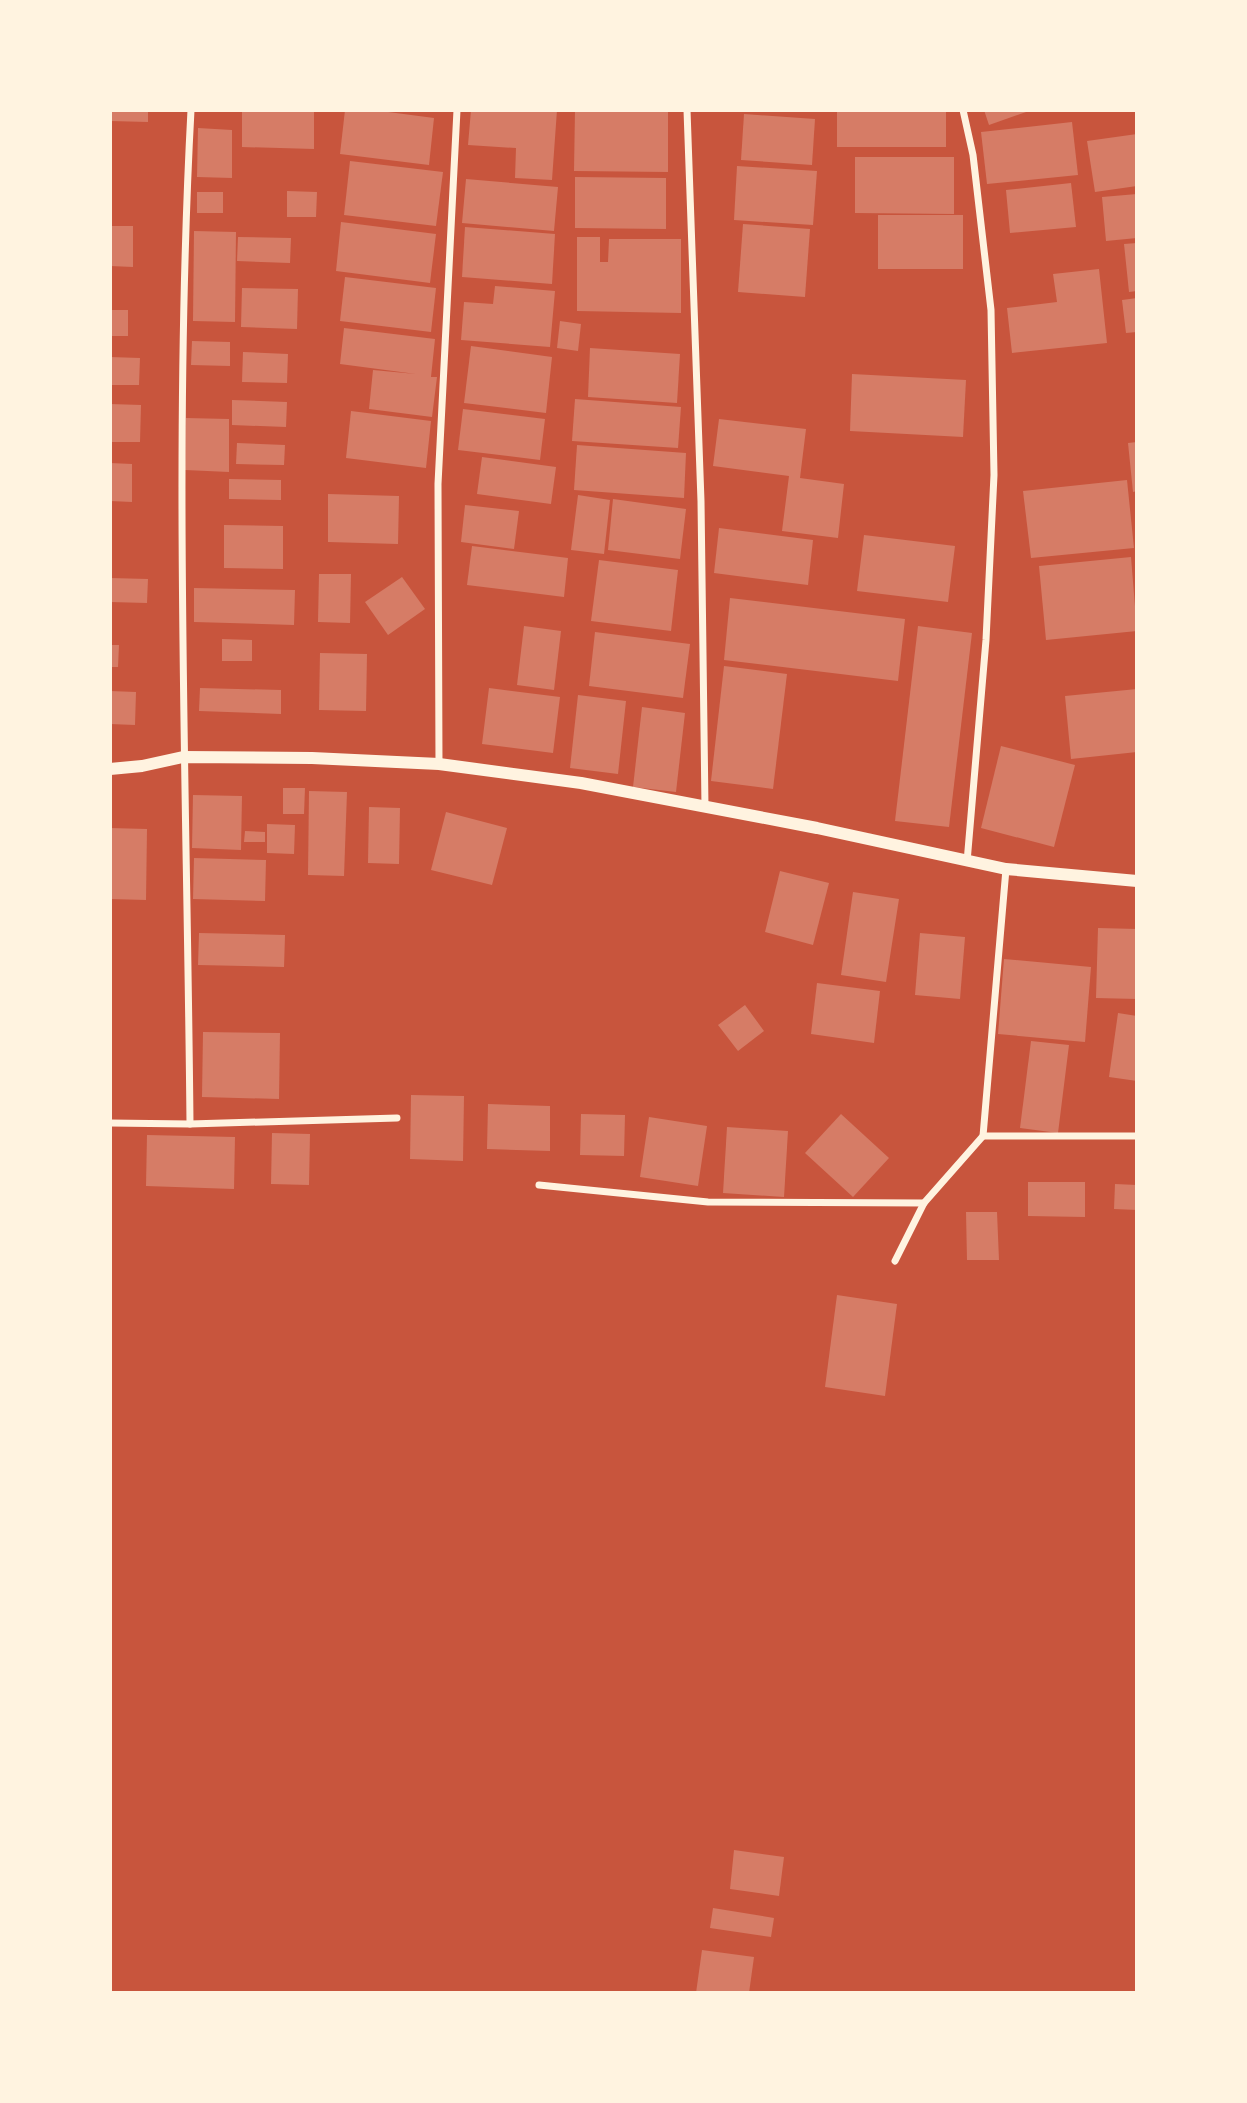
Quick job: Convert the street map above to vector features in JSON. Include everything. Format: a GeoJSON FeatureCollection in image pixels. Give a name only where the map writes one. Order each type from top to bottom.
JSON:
{"type":"FeatureCollection","features":[{"type":"Feature","properties":{"kind":"street"},"geometry":{"type":"LineString","coordinates":[[190,1124],[181,549],[186,199],[191,110]]}},
{"type":"Feature","properties":{"kind":"street"},"geometry":{"type":"LineString","coordinates":[[439,764],[438,484],[457,110]]}},
{"type":"Feature","properties":{"kind":"street"},"geometry":{"type":"LineString","coordinates":[[687,110],[701,515],[705,807]]}},
{"type":"Feature","properties":{"kind":"street"},"geometry":{"type":"LineString","coordinates":[[964,110],[991,310],[994,475],[986,640],[967,862]]}},
{"type":"Feature","properties":{"kind":"street"},"geometry":{"type":"LineString","coordinates":[[110,769],[142,766],[183,757],[312,758],[439,764],[581,783],[817,828],[1006,869],[1137,881]]}},
{"type":"Feature","properties":{"kind":"street"},"geometry":{"type":"LineString","coordinates":[[895,1261],[924,1203],[983,1136],[1006,869]]}},
{"type":"Feature","properties":{"kind":"street"},"geometry":{"type":"LineString","coordinates":[[110,1124],[397,1118]]}},
{"type":"Feature","properties":{"kind":"street"},"geometry":{"type":"LineString","coordinates":[[983,1136],[1137,1136]]}},
{"type":"Feature","properties":{"kind":"street"},"geometry":{"type":"LineString","coordinates":[[539,1185],[708,1202],[924,1203]]}},
{"type":"Feature","properties":{"kind":"building"},"geometry":{"type":"Polygon","coordinates":[[[110,110],[148,110],[148,122],[110,121],[110,110]]]}},
{"type":"Feature","properties":{"kind":"building"},"geometry":{"type":"Polygon","coordinates":[[[242,110],[314,110],[314,149],[242,147],[242,110]]]}},
{"type":"Feature","properties":{"kind":"building"},"geometry":{"type":"Polygon","coordinates":[[[345,110],[373,110],[434,118],[429,165],[340,154],[345,110]]]}},
{"type":"Feature","properties":{"kind":"building"},"geometry":{"type":"Polygon","coordinates":[[[471,110],[557,110],[552,180],[515,178],[516,148],[468,145],[471,110]]]}},
{"type":"Feature","properties":{"kind":"building"},"geometry":{"type":"Polygon","coordinates":[[[575,110],[668,110],[668,172],[574,171],[575,110]]]}},
{"type":"Feature","properties":{"kind":"building"},"geometry":{"type":"Polygon","coordinates":[[[837,110],[946,110],[946,147],[837,147],[837,110]]]}},
{"type":"Feature","properties":{"kind":"building"},"geometry":{"type":"Polygon","coordinates":[[[984,110],[1029,110],[1029,111],[989,125],[984,110]]]}},
{"type":"Feature","properties":{"kind":"building"},"geometry":{"type":"Polygon","coordinates":[[[744,114],[815,119],[812,165],[741,160],[744,114]]]}},
{"type":"Feature","properties":{"kind":"building"},"geometry":{"type":"Polygon","coordinates":[[[1072,122],[1078,175],[987,184],[981,132],[1072,122]]]}},
{"type":"Feature","properties":{"kind":"building"},"geometry":{"type":"Polygon","coordinates":[[[198,128],[232,130],[232,178],[197,177],[198,128]]]}},
{"type":"Feature","properties":{"kind":"building"},"geometry":{"type":"Polygon","coordinates":[[[1137,134],[1137,186],[1095,192],[1087,141],[1137,134]]]}},
{"type":"Feature","properties":{"kind":"building"},"geometry":{"type":"Polygon","coordinates":[[[855,157],[954,157],[954,214],[855,213],[855,157]]]}},
{"type":"Feature","properties":{"kind":"building"},"geometry":{"type":"Polygon","coordinates":[[[350,161],[443,172],[436,226],[344,215],[350,161]]]}},
{"type":"Feature","properties":{"kind":"building"},"geometry":{"type":"Polygon","coordinates":[[[737,166],[817,171],[813,225],[734,220],[737,166]]]}},
{"type":"Feature","properties":{"kind":"building"},"geometry":{"type":"Polygon","coordinates":[[[575,177],[666,178],[666,229],[575,228],[575,177]]]}},
{"type":"Feature","properties":{"kind":"building"},"geometry":{"type":"Polygon","coordinates":[[[466,179],[558,187],[554,231],[462,223],[466,179]]]}},
{"type":"Feature","properties":{"kind":"building"},"geometry":{"type":"Polygon","coordinates":[[[1071,183],[1076,227],[1010,233],[1006,190],[1071,183]]]}},
{"type":"Feature","properties":{"kind":"building"},"geometry":{"type":"Polygon","coordinates":[[[287,191],[317,192],[316,217],[287,217],[287,191]]]}},
{"type":"Feature","properties":{"kind":"building"},"geometry":{"type":"Polygon","coordinates":[[[197,192],[223,192],[223,213],[197,213],[197,192]]]}},
{"type":"Feature","properties":{"kind":"building"},"geometry":{"type":"Polygon","coordinates":[[[1137,194],[1137,238],[1106,241],[1102,197],[1137,194]]]}},
{"type":"Feature","properties":{"kind":"building"},"geometry":{"type":"Polygon","coordinates":[[[878,215],[963,215],[963,269],[878,269],[878,215]]]}},
{"type":"Feature","properties":{"kind":"building"},"geometry":{"type":"Polygon","coordinates":[[[341,222],[436,234],[430,283],[336,271],[341,222]]]}},
{"type":"Feature","properties":{"kind":"building"},"geometry":{"type":"Polygon","coordinates":[[[743,224],[810,229],[805,297],[738,292],[743,224]]]}},
{"type":"Feature","properties":{"kind":"building"},"geometry":{"type":"Polygon","coordinates":[[[110,226],[133,226],[133,267],[110,266],[110,226]]]}},
{"type":"Feature","properties":{"kind":"building"},"geometry":{"type":"Polygon","coordinates":[[[465,227],[555,234],[552,284],[462,277],[465,227]]]}},
{"type":"Feature","properties":{"kind":"building"},"geometry":{"type":"Polygon","coordinates":[[[194,231],[236,232],[235,322],[193,321],[194,231]]]}},
{"type":"Feature","properties":{"kind":"building"},"geometry":{"type":"Polygon","coordinates":[[[238,237],[291,238],[290,263],[237,261],[238,237]]]}},
{"type":"Feature","properties":{"kind":"building"},"geometry":{"type":"Polygon","coordinates":[[[577,237],[600,237],[600,262],[608,262],[609,239],[681,239],[681,313],[577,311],[577,237]]]}},
{"type":"Feature","properties":{"kind":"building"},"geometry":{"type":"Polygon","coordinates":[[[1137,243],[1137,291],[1129,292],[1124,244],[1137,243]]]}},
{"type":"Feature","properties":{"kind":"building"},"geometry":{"type":"Polygon","coordinates":[[[1099,269],[1107,343],[1012,353],[1007,308],[1057,302],[1053,274],[1099,269]]]}},
{"type":"Feature","properties":{"kind":"building"},"geometry":{"type":"Polygon","coordinates":[[[345,277],[436,288],[431,332],[340,321],[345,277]]]}},
{"type":"Feature","properties":{"kind":"building"},"geometry":{"type":"Polygon","coordinates":[[[495,286],[555,291],[550,347],[461,340],[464,302],[493,304],[495,286]]]}},
{"type":"Feature","properties":{"kind":"building"},"geometry":{"type":"Polygon","coordinates":[[[242,288],[298,289],[297,329],[241,327],[242,288]]]}},
{"type":"Feature","properties":{"kind":"building"},"geometry":{"type":"Polygon","coordinates":[[[1137,298],[1137,332],[1126,333],[1122,300],[1137,298]]]}},
{"type":"Feature","properties":{"kind":"building"},"geometry":{"type":"Polygon","coordinates":[[[110,310],[128,310],[128,336],[110,336],[110,310]]]}},
{"type":"Feature","properties":{"kind":"building"},"geometry":{"type":"Polygon","coordinates":[[[560,321],[581,324],[578,351],[557,348],[560,321]]]}},
{"type":"Feature","properties":{"kind":"building"},"geometry":{"type":"Polygon","coordinates":[[[344,328],[435,339],[431,377],[437,377],[432,417],[369,409],[373,370],[416,374],[340,364],[344,328]]]}},
{"type":"Feature","properties":{"kind":"building"},"geometry":{"type":"Polygon","coordinates":[[[192,341],[230,342],[230,366],[191,365],[192,341]]]}},
{"type":"Feature","properties":{"kind":"building"},"geometry":{"type":"Polygon","coordinates":[[[471,346],[552,357],[546,413],[464,403],[471,346]]]}},
{"type":"Feature","properties":{"kind":"building"},"geometry":{"type":"Polygon","coordinates":[[[590,348],[680,354],[677,403],[588,397],[590,348]]]}},
{"type":"Feature","properties":{"kind":"building"},"geometry":{"type":"Polygon","coordinates":[[[243,352],[288,354],[287,383],[242,382],[243,352]]]}},
{"type":"Feature","properties":{"kind":"building"},"geometry":{"type":"Polygon","coordinates":[[[110,357],[140,358],[139,385],[110,385],[110,357]]]}},
{"type":"Feature","properties":{"kind":"building"},"geometry":{"type":"Polygon","coordinates":[[[852,374],[966,380],[963,437],[850,431],[852,374]]]}},
{"type":"Feature","properties":{"kind":"building"},"geometry":{"type":"Polygon","coordinates":[[[575,399],[681,407],[678,448],[572,441],[575,399]]]}},
{"type":"Feature","properties":{"kind":"building"},"geometry":{"type":"Polygon","coordinates":[[[232,400],[287,402],[286,427],[232,425],[232,400]]]}},
{"type":"Feature","properties":{"kind":"building"},"geometry":{"type":"Polygon","coordinates":[[[110,404],[141,405],[140,442],[110,442],[110,404]]]}},
{"type":"Feature","properties":{"kind":"building"},"geometry":{"type":"Polygon","coordinates":[[[463,409],[545,419],[540,460],[458,450],[463,409]]]}},
{"type":"Feature","properties":{"kind":"building"},"geometry":{"type":"Polygon","coordinates":[[[351,411],[431,421],[426,468],[346,458],[351,411]]]}},
{"type":"Feature","properties":{"kind":"building"},"geometry":{"type":"Polygon","coordinates":[[[186,418],[229,419],[229,472],[185,470],[186,418]]]}},
{"type":"Feature","properties":{"kind":"building"},"geometry":{"type":"Polygon","coordinates":[[[719,419],[806,429],[800,478],[844,484],[838,538],[782,531],[789,476],[713,466],[719,419]]]}},
{"type":"Feature","properties":{"kind":"building"},"geometry":{"type":"Polygon","coordinates":[[[1137,442],[1137,491],[1133,492],[1128,443],[1137,442]]]}},
{"type":"Feature","properties":{"kind":"building"},"geometry":{"type":"Polygon","coordinates":[[[237,443],[285,445],[284,465],[236,464],[237,443]]]}},
{"type":"Feature","properties":{"kind":"building"},"geometry":{"type":"Polygon","coordinates":[[[577,445],[686,453],[684,498],[574,490],[577,445]]]}},
{"type":"Feature","properties":{"kind":"building"},"geometry":{"type":"Polygon","coordinates":[[[482,457],[556,467],[551,504],[477,494],[482,457]]]}},
{"type":"Feature","properties":{"kind":"building"},"geometry":{"type":"Polygon","coordinates":[[[110,463],[132,464],[132,502],[110,501],[110,463]]]}},
{"type":"Feature","properties":{"kind":"building"},"geometry":{"type":"Polygon","coordinates":[[[229,479],[281,480],[281,500],[229,499],[229,479]]]}},
{"type":"Feature","properties":{"kind":"building"},"geometry":{"type":"Polygon","coordinates":[[[1127,480],[1134,548],[1031,558],[1023,491],[1127,480]]]}},
{"type":"Feature","properties":{"kind":"building"},"geometry":{"type":"Polygon","coordinates":[[[328,494],[399,496],[398,544],[328,542],[328,494]]]}},
{"type":"Feature","properties":{"kind":"building"},"geometry":{"type":"Polygon","coordinates":[[[578,495],[610,500],[604,554],[571,550],[578,495]]]}},
{"type":"Feature","properties":{"kind":"building"},"geometry":{"type":"Polygon","coordinates":[[[613,499],[686,509],[680,559],[608,550],[613,499]]]}},
{"type":"Feature","properties":{"kind":"building"},"geometry":{"type":"Polygon","coordinates":[[[465,505],[519,511],[514,549],[461,542],[465,505]]]}},
{"type":"Feature","properties":{"kind":"building"},"geometry":{"type":"Polygon","coordinates":[[[224,525],[283,526],[283,569],[224,568],[224,525]]]}},
{"type":"Feature","properties":{"kind":"building"},"geometry":{"type":"Polygon","coordinates":[[[719,528],[813,540],[808,585],[714,573],[719,528]]]}},
{"type":"Feature","properties":{"kind":"building"},"geometry":{"type":"Polygon","coordinates":[[[864,535],[955,546],[948,602],[857,591],[864,535]]]}},
{"type":"Feature","properties":{"kind":"building"},"geometry":{"type":"Polygon","coordinates":[[[472,546],[568,558],[564,597],[467,585],[472,546]]]}},
{"type":"Feature","properties":{"kind":"building"},"geometry":{"type":"Polygon","coordinates":[[[1131,557],[1137,631],[1046,640],[1039,566],[1131,557]]]}},
{"type":"Feature","properties":{"kind":"building"},"geometry":{"type":"Polygon","coordinates":[[[599,560],[678,570],[671,631],[591,621],[599,560]]]}},
{"type":"Feature","properties":{"kind":"building"},"geometry":{"type":"Polygon","coordinates":[[[319,574],[351,574],[350,623],[318,622],[319,574]]]}},
{"type":"Feature","properties":{"kind":"building"},"geometry":{"type":"Polygon","coordinates":[[[402,577],[425,609],[388,635],[365,602],[402,577]]]}},
{"type":"Feature","properties":{"kind":"building"},"geometry":{"type":"Polygon","coordinates":[[[110,578],[148,579],[147,603],[110,602],[110,578]]]}},
{"type":"Feature","properties":{"kind":"building"},"geometry":{"type":"Polygon","coordinates":[[[194,588],[295,590],[294,625],[194,622],[194,588]]]}},
{"type":"Feature","properties":{"kind":"building"},"geometry":{"type":"Polygon","coordinates":[[[730,598],[905,619],[898,681],[724,660],[730,598]]]}},
{"type":"Feature","properties":{"kind":"building"},"geometry":{"type":"Polygon","coordinates":[[[524,626],[561,631],[554,690],[517,685],[524,626]]]}},
{"type":"Feature","properties":{"kind":"building"},"geometry":{"type":"Polygon","coordinates":[[[918,626],[972,633],[949,827],[895,821],[918,626]]]}},
{"type":"Feature","properties":{"kind":"building"},"geometry":{"type":"Polygon","coordinates":[[[595,632],[690,644],[683,698],[589,686],[595,632]]]}},
{"type":"Feature","properties":{"kind":"building"},"geometry":{"type":"Polygon","coordinates":[[[222,639],[252,640],[252,661],[222,661],[222,639]]]}},
{"type":"Feature","properties":{"kind":"building"},"geometry":{"type":"Polygon","coordinates":[[[110,645],[119,645],[118,667],[110,667],[110,645]]]}},
{"type":"Feature","properties":{"kind":"building"},"geometry":{"type":"Polygon","coordinates":[[[320,653],[367,654],[366,711],[319,710],[320,653]]]}},
{"type":"Feature","properties":{"kind":"building"},"geometry":{"type":"Polygon","coordinates":[[[724,666],[787,674],[773,789],[711,781],[724,666]]]}},
{"type":"Feature","properties":{"kind":"building"},"geometry":{"type":"Polygon","coordinates":[[[200,688],[281,690],[281,714],[199,711],[200,688]]]}},
{"type":"Feature","properties":{"kind":"building"},"geometry":{"type":"Polygon","coordinates":[[[489,688],[560,697],[553,753],[482,744],[489,688]]]}},
{"type":"Feature","properties":{"kind":"building"},"geometry":{"type":"Polygon","coordinates":[[[1137,689],[1137,752],[1071,759],[1065,696],[1137,689]]]}},
{"type":"Feature","properties":{"kind":"building"},"geometry":{"type":"Polygon","coordinates":[[[110,691],[136,692],[135,725],[110,724],[110,691]]]}},
{"type":"Feature","properties":{"kind":"building"},"geometry":{"type":"Polygon","coordinates":[[[578,695],[626,701],[618,774],[570,768],[578,695]]]}},
{"type":"Feature","properties":{"kind":"building"},"geometry":{"type":"Polygon","coordinates":[[[642,707],[685,713],[676,792],[633,787],[642,707]]]}},
{"type":"Feature","properties":{"kind":"building"},"geometry":{"type":"Polygon","coordinates":[[[1001,746],[1075,765],[1054,847],[981,828],[1001,746]]]}},
{"type":"Feature","properties":{"kind":"building"},"geometry":{"type":"Polygon","coordinates":[[[283,788],[305,788],[304,814],[283,814],[283,788]]]}},
{"type":"Feature","properties":{"kind":"building"},"geometry":{"type":"Polygon","coordinates":[[[309,791],[347,792],[344,876],[308,875],[309,791]]]}},
{"type":"Feature","properties":{"kind":"building"},"geometry":{"type":"Polygon","coordinates":[[[193,795],[242,796],[241,850],[192,848],[193,795]]]}},
{"type":"Feature","properties":{"kind":"building"},"geometry":{"type":"Polygon","coordinates":[[[369,807],[400,808],[399,864],[368,863],[369,807]]]}},
{"type":"Feature","properties":{"kind":"building"},"geometry":{"type":"Polygon","coordinates":[[[446,812],[507,828],[492,885],[431,870],[446,812]]]}},
{"type":"Feature","properties":{"kind":"building"},"geometry":{"type":"Polygon","coordinates":[[[267,824],[295,825],[294,854],[267,853],[267,824]]]}},
{"type":"Feature","properties":{"kind":"building"},"geometry":{"type":"Polygon","coordinates":[[[110,828],[147,829],[146,900],[110,899],[110,828]]]}},
{"type":"Feature","properties":{"kind":"building"},"geometry":{"type":"Polygon","coordinates":[[[245,831],[265,832],[265,842],[244,842],[245,831]]]}},
{"type":"Feature","properties":{"kind":"building"},"geometry":{"type":"Polygon","coordinates":[[[194,858],[266,860],[265,901],[193,899],[194,858]]]}},
{"type":"Feature","properties":{"kind":"building"},"geometry":{"type":"Polygon","coordinates":[[[780,871],[829,883],[813,945],[765,932],[780,871]]]}},
{"type":"Feature","properties":{"kind":"building"},"geometry":{"type":"Polygon","coordinates":[[[853,892],[899,899],[886,982],[841,975],[853,892]]]}},
{"type":"Feature","properties":{"kind":"building"},"geometry":{"type":"Polygon","coordinates":[[[1098,928],[1137,929],[1137,999],[1096,998],[1098,928]]]}},
{"type":"Feature","properties":{"kind":"building"},"geometry":{"type":"Polygon","coordinates":[[[199,933],[285,935],[284,967],[198,965],[199,933]]]}},
{"type":"Feature","properties":{"kind":"building"},"geometry":{"type":"Polygon","coordinates":[[[920,933],[965,937],[960,999],[915,995],[920,933]]]}},
{"type":"Feature","properties":{"kind":"building"},"geometry":{"type":"Polygon","coordinates":[[[1004,959],[1091,967],[1085,1042],[998,1034],[1004,959]]]}},
{"type":"Feature","properties":{"kind":"building"},"geometry":{"type":"Polygon","coordinates":[[[817,983],[880,991],[874,1043],[811,1034],[817,983]]]}},
{"type":"Feature","properties":{"kind":"building"},"geometry":{"type":"Polygon","coordinates":[[[745,1005],[764,1031],[738,1051],[718,1025],[745,1005]]]}},
{"type":"Feature","properties":{"kind":"building"},"geometry":{"type":"Polygon","coordinates":[[[1118,1013],[1137,1016],[1137,1081],[1109,1077],[1118,1013]]]}},
{"type":"Feature","properties":{"kind":"building"},"geometry":{"type":"Polygon","coordinates":[[[203,1032],[280,1033],[279,1099],[202,1097],[203,1032]]]}},
{"type":"Feature","properties":{"kind":"building"},"geometry":{"type":"Polygon","coordinates":[[[1031,1041],[1069,1045],[1058,1133],[1020,1128],[1031,1041]]]}},
{"type":"Feature","properties":{"kind":"building"},"geometry":{"type":"Polygon","coordinates":[[[411,1095],[464,1096],[463,1161],[410,1159],[411,1095]]]}},
{"type":"Feature","properties":{"kind":"building"},"geometry":{"type":"Polygon","coordinates":[[[488,1104],[550,1106],[550,1151],[487,1149],[488,1104]]]}},
{"type":"Feature","properties":{"kind":"building"},"geometry":{"type":"Polygon","coordinates":[[[581,1114],[625,1115],[624,1156],[580,1155],[581,1114]]]}},
{"type":"Feature","properties":{"kind":"building"},"geometry":{"type":"Polygon","coordinates":[[[841,1114],[889,1158],[853,1197],[805,1153],[841,1114]]]}},
{"type":"Feature","properties":{"kind":"building"},"geometry":{"type":"Polygon","coordinates":[[[649,1117],[707,1126],[698,1186],[640,1177],[649,1117]]]}},
{"type":"Feature","properties":{"kind":"building"},"geometry":{"type":"Polygon","coordinates":[[[727,1127],[788,1131],[784,1197],[723,1193],[727,1127]]]}},
{"type":"Feature","properties":{"kind":"building"},"geometry":{"type":"Polygon","coordinates":[[[272,1133],[310,1134],[309,1185],[271,1184],[272,1133]]]}},
{"type":"Feature","properties":{"kind":"building"},"geometry":{"type":"Polygon","coordinates":[[[147,1135],[235,1137],[234,1189],[146,1186],[147,1135]]]}},
{"type":"Feature","properties":{"kind":"building"},"geometry":{"type":"Polygon","coordinates":[[[1028,1182],[1085,1182],[1085,1217],[1028,1216],[1028,1182]]]}},
{"type":"Feature","properties":{"kind":"building"},"geometry":{"type":"Polygon","coordinates":[[[1115,1184],[1137,1185],[1137,1210],[1114,1209],[1115,1184]]]}},
{"type":"Feature","properties":{"kind":"building"},"geometry":{"type":"Polygon","coordinates":[[[966,1212],[997,1212],[999,1260],[967,1260],[966,1212]]]}},
{"type":"Feature","properties":{"kind":"building"},"geometry":{"type":"Polygon","coordinates":[[[837,1295],[897,1304],[885,1396],[825,1387],[837,1295]]]}},
{"type":"Feature","properties":{"kind":"building"},"geometry":{"type":"Polygon","coordinates":[[[734,1850],[784,1857],[779,1896],[730,1889],[734,1850]]]}},
{"type":"Feature","properties":{"kind":"building"},"geometry":{"type":"Polygon","coordinates":[[[713,1908],[774,1918],[771,1937],[710,1928],[713,1908]]]}},
{"type":"Feature","properties":{"kind":"building"},"geometry":{"type":"Polygon","coordinates":[[[702,1950],[754,1957],[749,1993],[696,1993],[702,1950]]]}}]}
